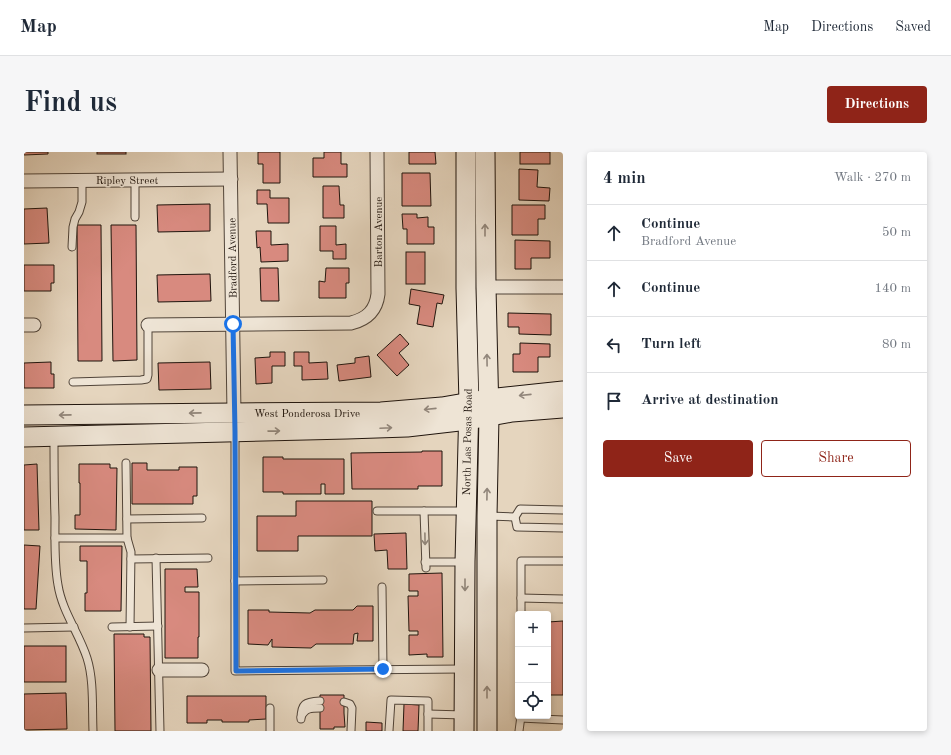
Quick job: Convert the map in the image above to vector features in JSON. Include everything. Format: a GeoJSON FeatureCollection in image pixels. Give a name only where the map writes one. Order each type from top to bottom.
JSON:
{"type":"FeatureCollection","features":[{"type":"Feature","properties":{"kind":"main road","name":"North Las Posas Road"},"geometry":{"type":"LineString","coordinates":[[464,723],[468,411],[466,152]]}},
{"type":"Feature","properties":{"kind":"main road","name":"North Las Posas Road"},"geometry":{"type":"LineString","coordinates":[[485,152],[488,408],[486,516],[487,731]]}},
{"type":"Feature","properties":{"kind":"main road"},"geometry":{"type":"LineString","coordinates":[[466,288],[486,287]]}},
{"type":"Feature","properties":{"kind":"main road"},"geometry":{"type":"LineString","coordinates":[[468,411],[563,391]]}},
{"type":"Feature","properties":{"kind":"main road","name":"West Ponderosa Drive"},"geometry":{"type":"LineString","coordinates":[[24,415],[381,412],[435,408],[468,411]]}},
{"type":"Feature","properties":{"kind":"main road"},"geometry":{"type":"LineString","coordinates":[[488,408],[512,412],[563,408]]}},
{"type":"Feature","properties":{"kind":"main road","name":"West Ponderosa Drive"},"geometry":{"type":"LineString","coordinates":[[24,437],[401,427],[468,411]]}},
{"type":"Feature","properties":{"kind":"main road"},"geometry":{"type":"LineString","coordinates":[[234,413],[235,432]]}},
{"type":"Feature","properties":{"kind":"street","name":"Bradford Avenue"},"geometry":{"type":"LineString","coordinates":[[230,152],[234,413]]}},
{"type":"Feature","properties":{"kind":"street","name":"Barton Avenue"},"geometry":{"type":"LineString","coordinates":[[233,324],[352,323],[363,319],[372,311],[378,294],[377,152]]}},
{"type":"Feature","properties":{"kind":"street","name":"Ripley Street"},"geometry":{"type":"LineString","coordinates":[[24,181],[231,179]]}},
{"type":"Feature","properties":{"kind":"street"},"geometry":{"type":"LineString","coordinates":[[486,287],[563,287]]}},
{"type":"Feature","properties":{"kind":"street"},"geometry":{"type":"LineString","coordinates":[[148,325],[233,324]]}},
{"type":"Feature","properties":{"kind":"street"},"geometry":{"type":"LineString","coordinates":[[159,670],[202,670]]}},
{"type":"Feature","properties":{"kind":"lane"},"geometry":{"type":"LineString","coordinates":[[72,247],[73,227],[82,202],[82,180]]}},
{"type":"Feature","properties":{"kind":"lane"},"geometry":{"type":"LineString","coordinates":[[135,180],[135,217]]}},
{"type":"Feature","properties":{"kind":"lane"},"geometry":{"type":"LineString","coordinates":[[73,382],[147,379],[148,325]]}},
{"type":"Feature","properties":{"kind":"lane"},"geometry":{"type":"LineString","coordinates":[[235,432],[236,671],[465,669]]}},
{"type":"Feature","properties":{"kind":"lane"},"geometry":{"type":"LineString","coordinates":[[54,436],[56,572],[60,596],[65,612],[74,627],[88,660],[92,690],[93,731]]}},
{"type":"Feature","properties":{"kind":"lane"},"geometry":{"type":"LineString","coordinates":[[126,463],[127,538],[131,552],[130,627]]}},
{"type":"Feature","properties":{"kind":"lane"},"geometry":{"type":"LineString","coordinates":[[563,510],[520,509],[515,517],[517,527],[563,528]]}},
{"type":"Feature","properties":{"kind":"lane"},"geometry":{"type":"LineString","coordinates":[[377,511],[466,511]]}},
{"type":"Feature","properties":{"kind":"lane"},"geometry":{"type":"LineString","coordinates":[[424,511],[425,565],[465,562]]}},
{"type":"Feature","properties":{"kind":"lane"},"geometry":{"type":"LineString","coordinates":[[486,516],[515,517]]}},
{"type":"Feature","properties":{"kind":"lane"},"geometry":{"type":"LineString","coordinates":[[127,519],[202,518]]}},
{"type":"Feature","properties":{"kind":"lane"},"geometry":{"type":"LineString","coordinates":[[55,538],[127,538]]}},
{"type":"Feature","properties":{"kind":"lane"},"geometry":{"type":"LineString","coordinates":[[156,558],[160,731]]}},
{"type":"Feature","properties":{"kind":"lane"},"geometry":{"type":"LineString","coordinates":[[131,559],[208,558]]}},
{"type":"Feature","properties":{"kind":"lane"},"geometry":{"type":"LineString","coordinates":[[521,611],[521,561],[563,560]]}},
{"type":"Feature","properties":{"kind":"lane"},"geometry":{"type":"LineString","coordinates":[[236,581],[323,580]]}},
{"type":"Feature","properties":{"kind":"lane"},"geometry":{"type":"LineString","coordinates":[[382,587],[383,669]]}},
{"type":"Feature","properties":{"kind":"lane"},"geometry":{"type":"LineString","coordinates":[[521,598],[563,599]]}},
{"type":"Feature","properties":{"kind":"lane"},"geometry":{"type":"LineString","coordinates":[[112,627],[158,626]]}},
{"type":"Feature","properties":{"kind":"lane"},"geometry":{"type":"LineString","coordinates":[[24,628],[74,627]]}},
{"type":"Feature","properties":{"kind":"lane"},"geometry":{"type":"LineString","coordinates":[[389,731],[391,700],[428,700],[428,731]]}},
{"type":"Feature","properties":{"kind":"lane"},"geometry":{"type":"LineString","coordinates":[[344,705],[347,702],[351,706],[351,731]]}},
{"type":"Feature","properties":{"kind":"lane"},"geometry":{"type":"LineString","coordinates":[[300,719],[305,710],[320,705]]}},
{"type":"Feature","properties":{"kind":"lane"},"geometry":{"type":"LineString","coordinates":[[270,708],[270,731]]}},
{"type":"Feature","properties":{"kind":"lane"},"geometry":{"type":"LineString","coordinates":[[428,714],[464,723]]}},
{"type":"Feature","properties":{"kind":"lane"},"geometry":{"type":"LineString","coordinates":[[519,731],[521,719]]}},
{"type":"Feature","properties":{"kind":"lane"},"geometry":{"type":"LineString","coordinates":[[549,719],[563,720]]}},
{"type":"Feature","properties":{"kind":"building"},"geometry":{"type":"Polygon","coordinates":[[[24,152],[48,152],[48,154],[24,155],[24,152]]]}},
{"type":"Feature","properties":{"kind":"building"},"geometry":{"type":"Polygon","coordinates":[[[97,152],[126,152],[126,154],[97,154],[97,152]]]}},
{"type":"Feature","properties":{"kind":"building"},"geometry":{"type":"Polygon","coordinates":[[[258,152],[280,152],[280,183],[263,183],[263,164],[258,164],[258,152]]]}},
{"type":"Feature","properties":{"kind":"building"},"geometry":{"type":"Polygon","coordinates":[[[324,152],[341,152],[341,164],[347,164],[347,177],[313,177],[313,158],[324,158],[324,152]]]}},
{"type":"Feature","properties":{"kind":"building"},"geometry":{"type":"Polygon","coordinates":[[[409,152],[435,152],[436,164],[409,164],[409,152]]]}},
{"type":"Feature","properties":{"kind":"building"},"geometry":{"type":"Polygon","coordinates":[[[520,152],[550,152],[550,164],[520,164],[520,152]]]}},
{"type":"Feature","properties":{"kind":"building"},"geometry":{"type":"Polygon","coordinates":[[[519,169],[538,170],[537,187],[550,188],[549,201],[519,200],[519,169]]]}},
{"type":"Feature","properties":{"kind":"building"},"geometry":{"type":"Polygon","coordinates":[[[402,173],[430,173],[431,206],[402,206],[402,173]]]}},
{"type":"Feature","properties":{"kind":"building"},"geometry":{"type":"Polygon","coordinates":[[[323,186],[339,186],[340,205],[344,205],[344,218],[323,218],[323,186]]]}},
{"type":"Feature","properties":{"kind":"building"},"geometry":{"type":"Polygon","coordinates":[[[257,190],[270,190],[270,198],[289,198],[289,223],[268,223],[267,204],[257,204],[257,190]]]}},
{"type":"Feature","properties":{"kind":"building"},"geometry":{"type":"Polygon","coordinates":[[[210,204],[210,231],[158,232],[157,205],[210,204]]]}},
{"type":"Feature","properties":{"kind":"building"},"geometry":{"type":"Polygon","coordinates":[[[512,205],[545,205],[545,219],[538,219],[538,235],[512,235],[512,205]]]}},
{"type":"Feature","properties":{"kind":"building"},"geometry":{"type":"Polygon","coordinates":[[[47,208],[49,243],[24,244],[24,209],[47,208]]]}},
{"type":"Feature","properties":{"kind":"building"},"geometry":{"type":"Polygon","coordinates":[[[402,214],[417,214],[417,218],[428,217],[428,227],[434,227],[434,244],[407,244],[407,229],[403,229],[402,214]]]}},
{"type":"Feature","properties":{"kind":"building"},"geometry":{"type":"Polygon","coordinates":[[[77,225],[101,225],[102,361],[78,361],[77,225]]]}},
{"type":"Feature","properties":{"kind":"building"},"geometry":{"type":"Polygon","coordinates":[[[111,225],[136,225],[137,360],[113,361],[111,225]]]}},
{"type":"Feature","properties":{"kind":"building"},"geometry":{"type":"Polygon","coordinates":[[[320,226],[336,226],[336,245],[346,244],[346,259],[333,259],[333,251],[320,251],[320,226]]]}},
{"type":"Feature","properties":{"kind":"building"},"geometry":{"type":"Polygon","coordinates":[[[256,231],[271,231],[271,245],[288,244],[288,261],[261,262],[260,247],[257,248],[256,231]]]}},
{"type":"Feature","properties":{"kind":"building"},"geometry":{"type":"Polygon","coordinates":[[[515,240],[550,241],[550,258],[531,258],[531,269],[515,269],[515,240]]]}},
{"type":"Feature","properties":{"kind":"building"},"geometry":{"type":"Polygon","coordinates":[[[406,252],[425,252],[425,284],[406,284],[406,252]]]}},
{"type":"Feature","properties":{"kind":"building"},"geometry":{"type":"Polygon","coordinates":[[[24,265],[54,265],[54,283],[51,283],[51,291],[24,291],[24,265]]]}},
{"type":"Feature","properties":{"kind":"building"},"geometry":{"type":"Polygon","coordinates":[[[260,268],[278,268],[279,301],[261,301],[260,268]]]}},
{"type":"Feature","properties":{"kind":"building"},"geometry":{"type":"Polygon","coordinates":[[[326,268],[349,268],[349,283],[346,283],[346,298],[319,298],[319,281],[325,282],[326,268]]]}},
{"type":"Feature","properties":{"kind":"building"},"geometry":{"type":"Polygon","coordinates":[[[210,274],[211,301],[158,302],[157,275],[210,274]]]}},
{"type":"Feature","properties":{"kind":"building"},"geometry":{"type":"Polygon","coordinates":[[[411,289],[444,295],[442,304],[437,303],[433,327],[417,324],[420,306],[409,304],[411,289]]]}},
{"type":"Feature","properties":{"kind":"building"},"geometry":{"type":"Polygon","coordinates":[[[508,313],[551,314],[551,335],[519,334],[519,327],[508,327],[508,313]]]}},
{"type":"Feature","properties":{"kind":"building"},"geometry":{"type":"Polygon","coordinates":[[[400,334],[409,344],[399,353],[409,365],[397,376],[377,355],[400,334]]]}},
{"type":"Feature","properties":{"kind":"building"},"geometry":{"type":"Polygon","coordinates":[[[520,343],[550,344],[550,357],[538,357],[538,372],[513,372],[513,354],[520,354],[520,343]]]}},
{"type":"Feature","properties":{"kind":"building"},"geometry":{"type":"Polygon","coordinates":[[[270,352],[285,352],[285,366],[272,366],[272,383],[256,384],[255,358],[270,357],[270,352]]]}},
{"type":"Feature","properties":{"kind":"building"},"geometry":{"type":"Polygon","coordinates":[[[294,352],[309,352],[309,363],[327,362],[328,379],[302,380],[302,366],[294,366],[294,352]]]}},
{"type":"Feature","properties":{"kind":"building"},"geometry":{"type":"Polygon","coordinates":[[[369,356],[371,377],[339,381],[337,365],[355,363],[355,358],[369,356]]]}},
{"type":"Feature","properties":{"kind":"building"},"geometry":{"type":"Polygon","coordinates":[[[51,362],[51,374],[54,374],[54,388],[24,388],[24,363],[51,362]]]}},
{"type":"Feature","properties":{"kind":"building"},"geometry":{"type":"Polygon","coordinates":[[[210,362],[211,389],[159,390],[158,363],[210,362]]]}},
{"type":"Feature","properties":{"kind":"building"},"geometry":{"type":"Polygon","coordinates":[[[442,451],[442,486],[418,486],[418,489],[352,489],[351,453],[442,451]]]}},
{"type":"Feature","properties":{"kind":"building"},"geometry":{"type":"Polygon","coordinates":[[[263,457],[283,457],[283,459],[344,459],[344,494],[325,494],[325,484],[321,484],[321,494],[283,494],[283,492],[263,492],[263,457]]]}},
{"type":"Feature","properties":{"kind":"building"},"geometry":{"type":"Polygon","coordinates":[[[132,463],[147,463],[147,470],[179,470],[179,467],[197,467],[197,496],[193,496],[193,504],[132,504],[132,463]]]}},
{"type":"Feature","properties":{"kind":"building"},"geometry":{"type":"Polygon","coordinates":[[[37,464],[39,530],[24,530],[24,465],[37,464]]]}},
{"type":"Feature","properties":{"kind":"building"},"geometry":{"type":"Polygon","coordinates":[[[79,464],[110,464],[110,468],[117,468],[116,530],[75,529],[75,515],[80,515],[79,464]]]}},
{"type":"Feature","properties":{"kind":"building"},"geometry":{"type":"Polygon","coordinates":[[[296,501],[372,501],[372,536],[298,536],[298,551],[257,551],[257,516],[296,516],[296,501]]]}},
{"type":"Feature","properties":{"kind":"building"},"geometry":{"type":"Polygon","coordinates":[[[406,533],[407,569],[388,569],[387,550],[375,551],[374,534],[406,533]]]}},
{"type":"Feature","properties":{"kind":"building"},"geometry":{"type":"Polygon","coordinates":[[[24,545],[40,546],[36,609],[24,609],[24,545]]]}},
{"type":"Feature","properties":{"kind":"building"},"geometry":{"type":"Polygon","coordinates":[[[80,546],[122,546],[121,611],[85,611],[85,593],[87,593],[87,561],[80,561],[80,546]]]}},
{"type":"Feature","properties":{"kind":"building"},"geometry":{"type":"Polygon","coordinates":[[[165,569],[197,569],[198,587],[185,587],[185,592],[199,592],[198,658],[165,658],[165,569]]]}},
{"type":"Feature","properties":{"kind":"building"},"geometry":{"type":"Polygon","coordinates":[[[442,573],[443,657],[427,657],[427,654],[409,655],[409,635],[418,635],[418,631],[409,631],[408,596],[418,596],[418,591],[409,591],[409,574],[442,573]]]}},
{"type":"Feature","properties":{"kind":"building"},"geometry":{"type":"Polygon","coordinates":[[[357,606],[373,606],[373,641],[357,641],[358,633],[354,634],[353,644],[316,644],[311,648],[272,647],[272,639],[268,645],[248,644],[248,610],[310,613],[315,610],[353,610],[357,606]]]}},
{"type":"Feature","properties":{"kind":"building"},"geometry":{"type":"Polygon","coordinates":[[[563,621],[563,695],[551,695],[551,622],[563,621]]]}},
{"type":"Feature","properties":{"kind":"building"},"geometry":{"type":"Polygon","coordinates":[[[114,634],[144,634],[144,637],[150,637],[151,731],[115,731],[114,634]]]}},
{"type":"Feature","properties":{"kind":"building"},"geometry":{"type":"Polygon","coordinates":[[[24,646],[66,646],[66,682],[24,682],[24,646]]]}},
{"type":"Feature","properties":{"kind":"building"},"geometry":{"type":"Polygon","coordinates":[[[66,693],[67,729],[24,730],[24,694],[66,693]]]}},
{"type":"Feature","properties":{"kind":"building"},"geometry":{"type":"Polygon","coordinates":[[[320,695],[344,695],[345,727],[320,729],[320,695]]]}},
{"type":"Feature","properties":{"kind":"building"},"geometry":{"type":"Polygon","coordinates":[[[187,696],[266,696],[266,719],[249,720],[249,722],[222,722],[222,720],[207,720],[207,723],[187,723],[187,696]]]}},
{"type":"Feature","properties":{"kind":"building"},"geometry":{"type":"Polygon","coordinates":[[[404,704],[419,705],[418,731],[403,731],[404,704]]]}},
{"type":"Feature","properties":{"kind":"building"},"geometry":{"type":"Polygon","coordinates":[[[366,722],[382,723],[382,731],[366,731],[366,722]]]}},
{"type":"Feature","properties":{"kind":"route"},"geometry":{"type":"LineString","coordinates":[[233,324],[236,671],[383,669]]}}]}
